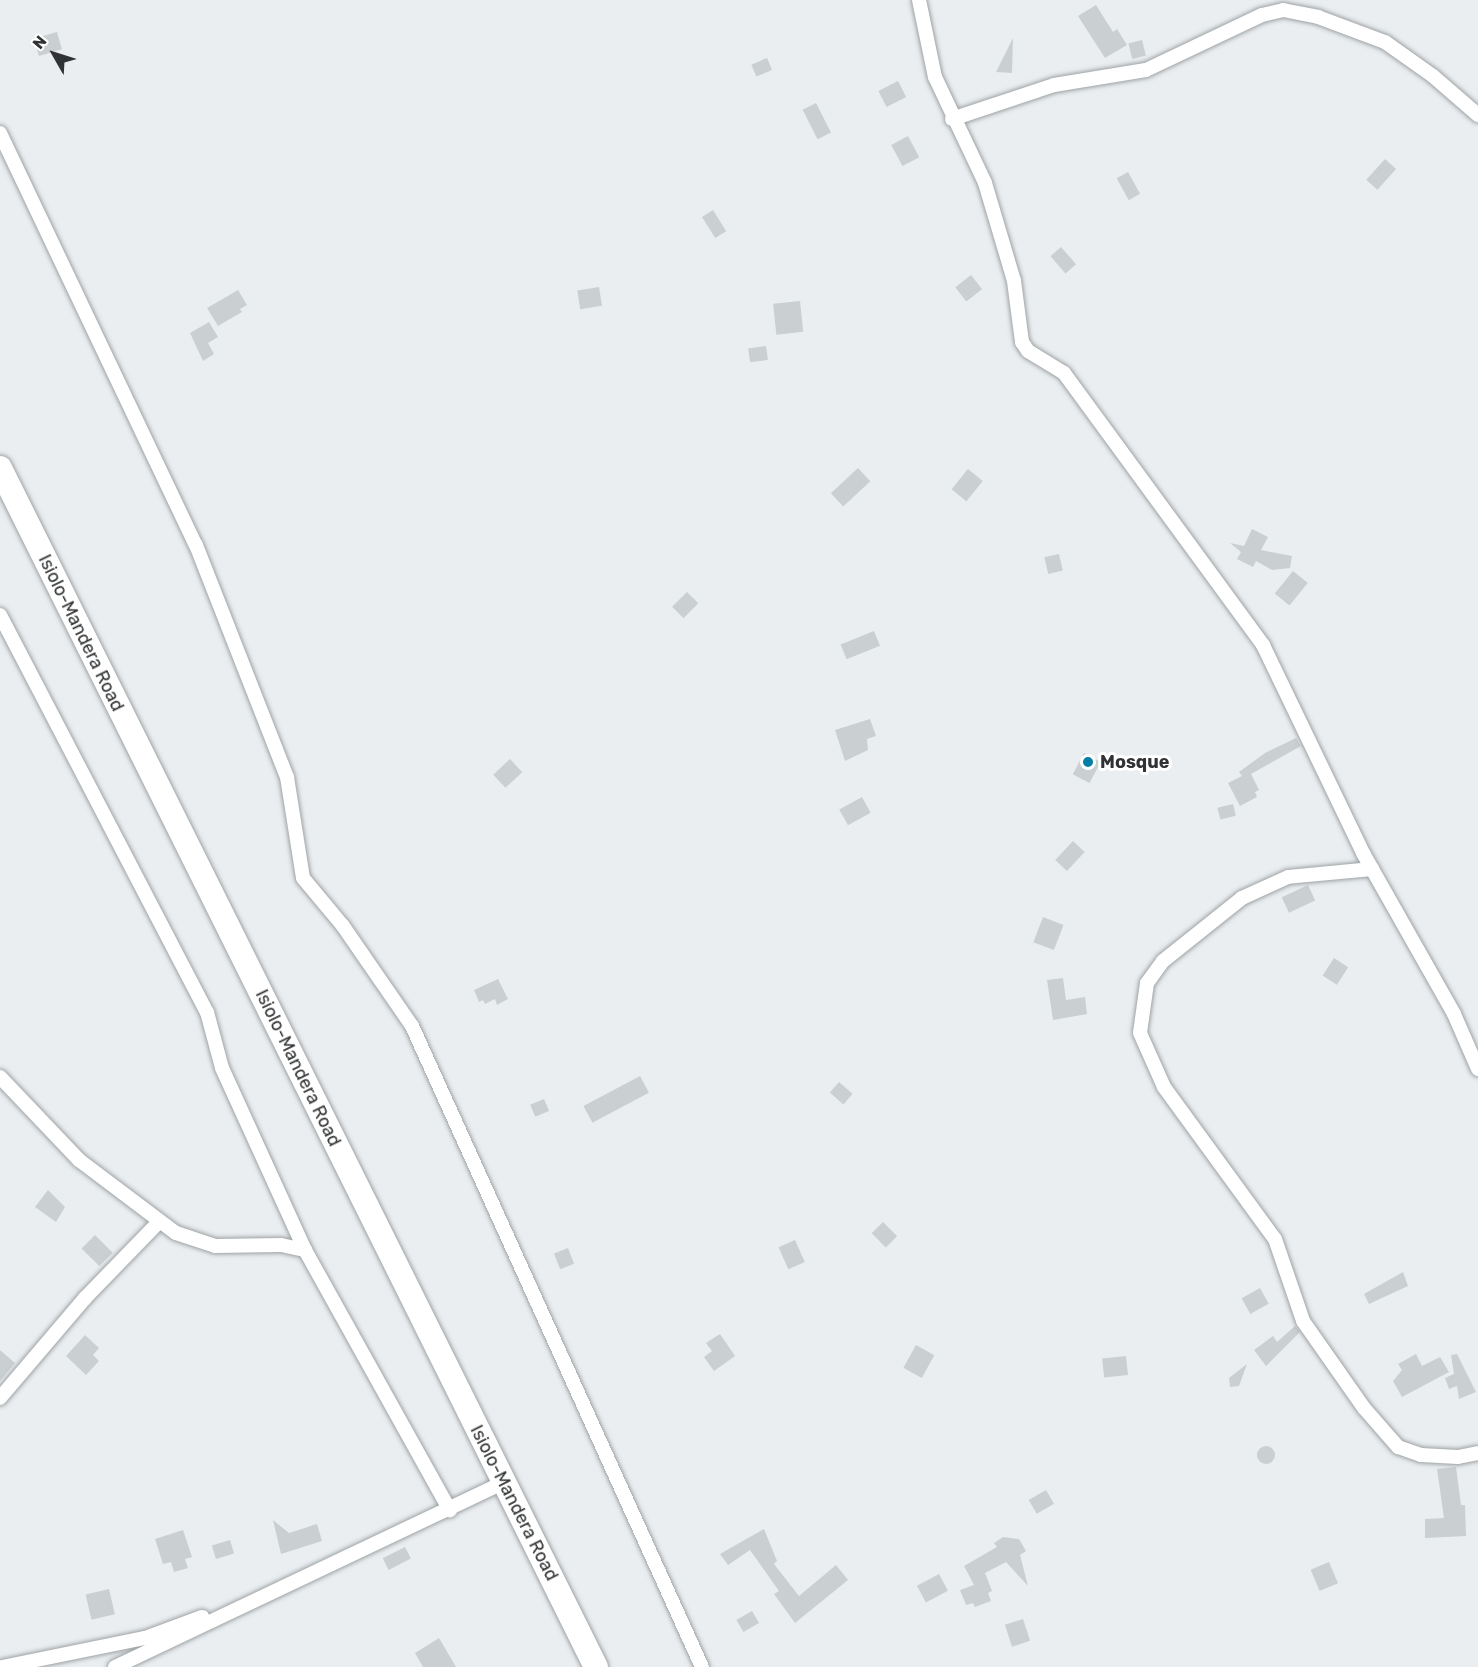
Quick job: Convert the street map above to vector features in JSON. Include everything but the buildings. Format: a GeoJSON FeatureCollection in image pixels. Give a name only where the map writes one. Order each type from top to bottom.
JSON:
{"type":"FeatureCollection","features":[{"type":"Feature","properties":{"kind":"highway","name":"Isiolo-Mandera Road"},"geometry":{"type":"LineString","coordinates":[[0,468],[596,1667]]}},
{"type":"Feature","properties":{"kind":"street"},"geometry":{"type":"LineString","coordinates":[[919,0],[935,77],[952,120],[985,183],[1014,281],[1022,342],[1029,351],[1064,373],[1263,645],[1372,869],[1454,1014],[1478,1069]]}},
{"type":"Feature","properties":{"kind":"street"},"geometry":{"type":"LineString","coordinates":[[952,120],[1054,85],[1146,70],[1262,15],[1283,10],[1318,17],[1385,42],[1433,76],[1478,116]]}},
{"type":"Feature","properties":{"kind":"street"},"geometry":{"type":"LineString","coordinates":[[0,134],[196,545],[287,777],[303,878],[343,926],[412,1026],[702,1667]]}},
{"type":"Feature","properties":{"kind":"street"},"geometry":{"type":"LineString","coordinates":[[0,615],[207,1012],[222,1068],[305,1250],[450,1510]]}},
{"type":"Feature","properties":{"kind":"street"},"geometry":{"type":"LineString","coordinates":[[1372,869],[1288,877],[1242,898],[1163,961],[1147,983],[1140,1033],[1164,1087],[1275,1239],[1303,1321],[1364,1408],[1398,1448],[1439,1456],[1478,1453]]}},
{"type":"Feature","properties":{"kind":"street"},"geometry":{"type":"LineString","coordinates":[[0,1077],[79,1160],[176,1233],[208,1244],[281,1245],[305,1250]]}},
{"type":"Feature","properties":{"kind":"street"},"geometry":{"type":"LineString","coordinates":[[0,1398],[77,1306],[159,1222]]}},
{"type":"Feature","properties":{"kind":"street"},"geometry":{"type":"LineString","coordinates":[[115,1667],[450,1510],[504,1482]]}},
{"type":"Feature","properties":{"kind":"street"},"geometry":{"type":"LineString","coordinates":[[2,1667],[145,1638],[285,1586]]}},
{"type":"Feature","properties":{"kind":"place","name":"Mosque"},"geometry":{"type":"Point","coordinates":[1088,762]}}]}
